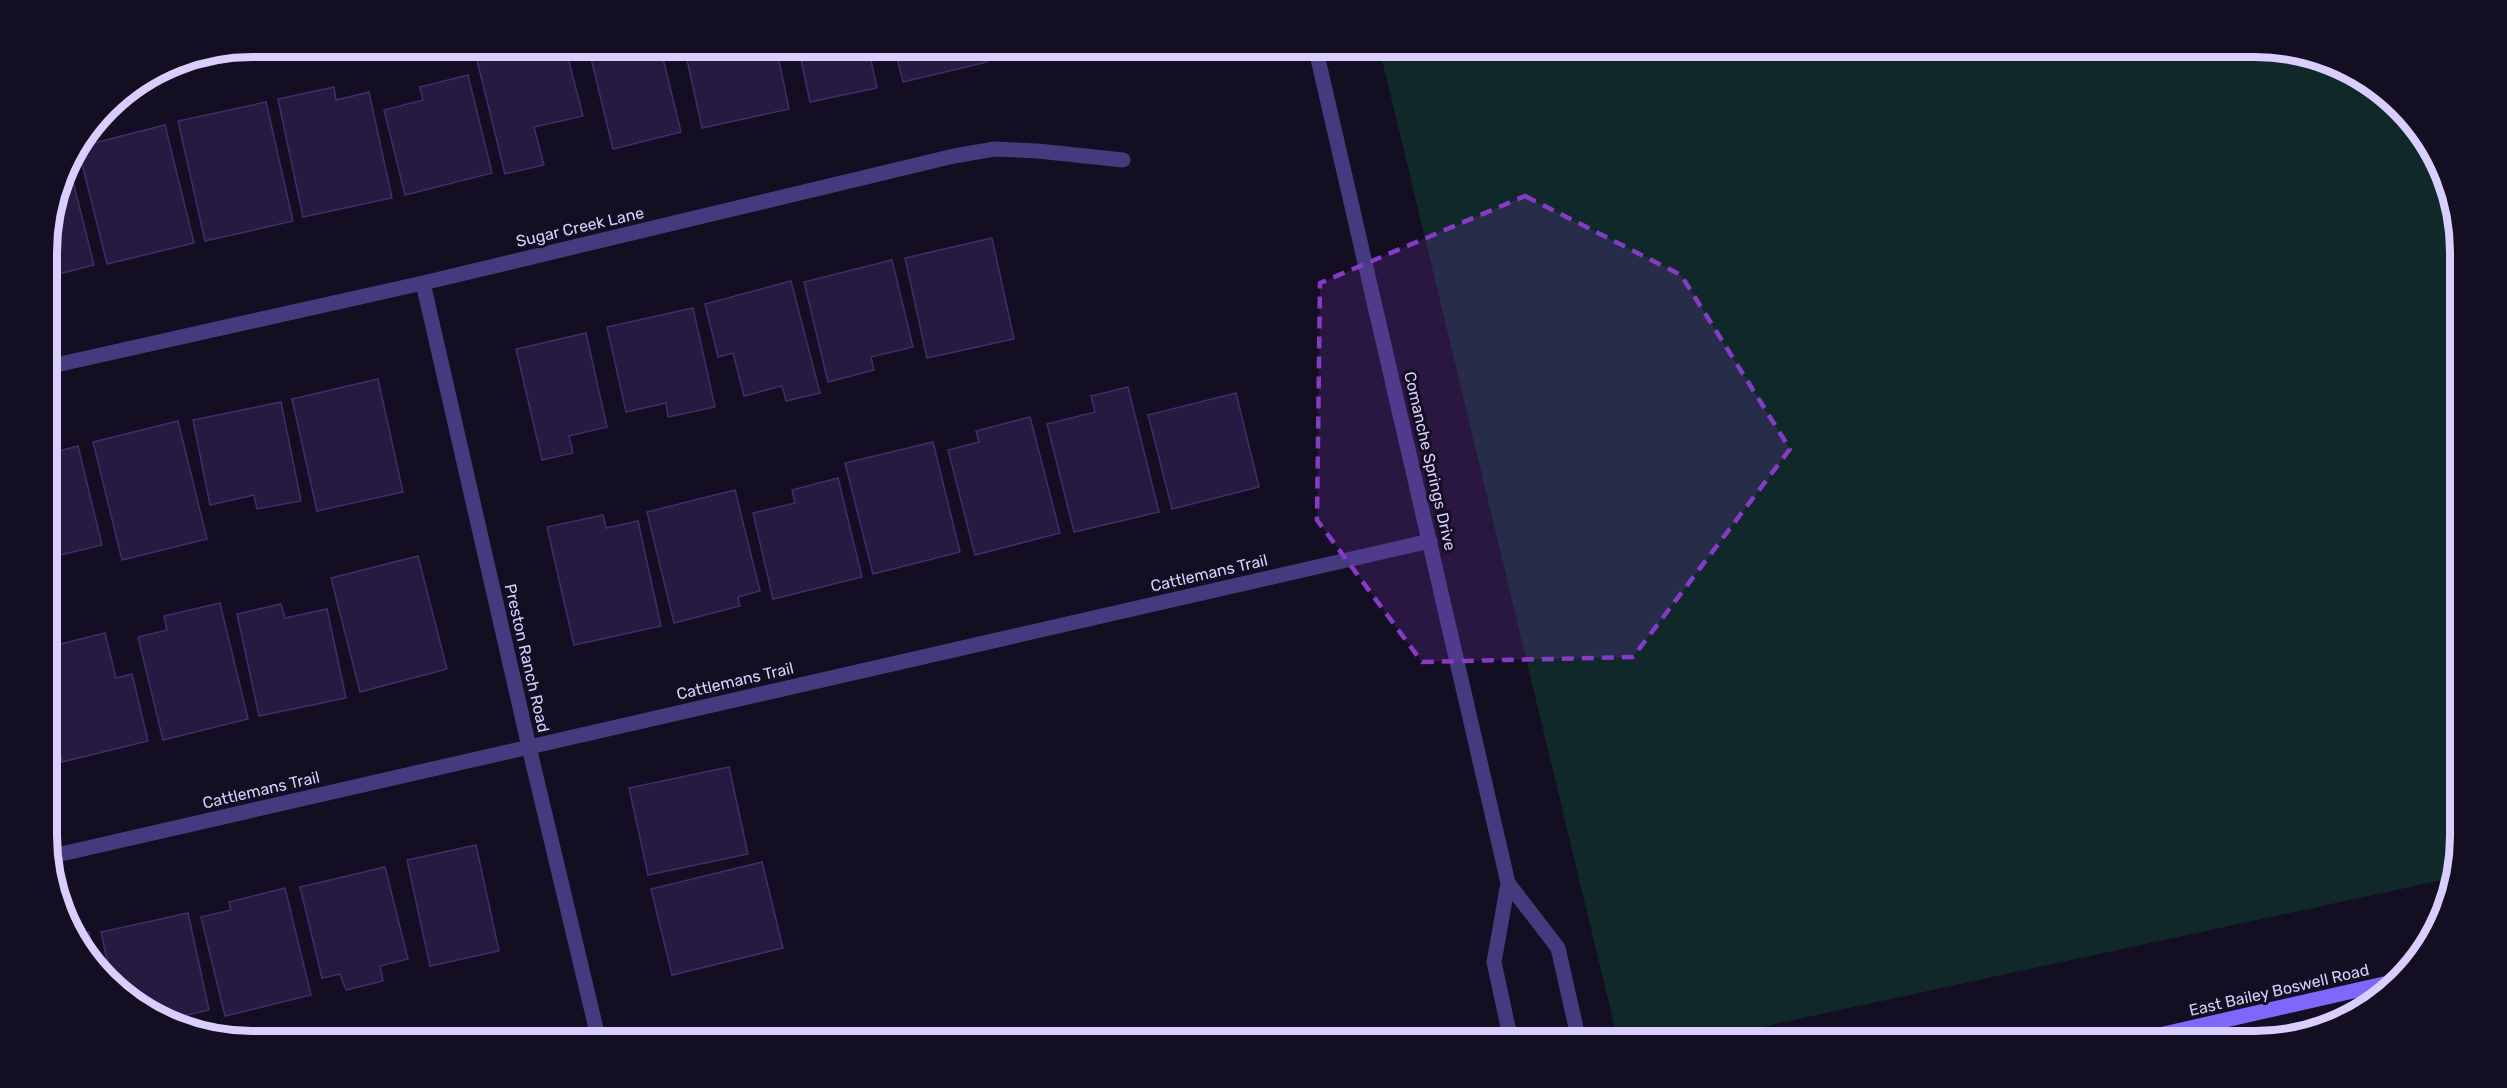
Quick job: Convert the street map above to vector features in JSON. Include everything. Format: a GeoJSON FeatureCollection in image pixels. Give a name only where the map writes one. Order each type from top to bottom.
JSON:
{"type":"FeatureCollection","features":[{"type":"Feature","properties":{"kind":"main road","name":"East Bailey Boswell Road"},"geometry":{"type":"LineString","coordinates":[[2177,1031],[2382,984]]}},
{"type":"Feature","properties":{"kind":"street","name":"Comanche Springs Drive"},"geometry":{"type":"LineString","coordinates":[[1318,57],[1508,884],[1494,962],[1509,1031]]}},
{"type":"Feature","properties":{"kind":"street","name":"Sugar Creek Lane"},"geometry":{"type":"LineString","coordinates":[[57,365],[423,283],[954,156],[995,149],[1123,160]]}},
{"type":"Feature","properties":{"kind":"street","name":"Preston Ranch Road"},"geometry":{"type":"LineString","coordinates":[[423,283],[597,1031]]}},
{"type":"Feature","properties":{"kind":"street","name":"Cattlemans Trail"},"geometry":{"type":"LineString","coordinates":[[58,855],[1430,541]]}},
{"type":"Feature","properties":{"kind":"street","name":"Comanche Springs Drive"},"geometry":{"type":"LineString","coordinates":[[1508,884],[1558,948],[1577,1031]]}},
{"type":"Feature","properties":{"kind":"highlighted area"},"geometry":{"type":"Polygon","coordinates":[[[1525,196],[1681,275],[1790,449],[1633,657],[1422,662],[1317,520],[1320,283],[1525,196]]]}},
{"type":"Feature","properties":{"kind":"green space"},"geometry":{"type":"Polygon","coordinates":[[[1381,57],[2255,57],[2293,61],[2330,72],[2374,97],[2410,133],[2424,154],[2443,201],[2448,226],[2450,252],[2450,849],[2445,880],[1742,1031],[1616,1031],[1381,57]]]}},
{"type":"Feature","properties":{"kind":"building"},"geometry":{"type":"Polygon","coordinates":[[[476,57],[568,57],[583,116],[534,127],[544,165],[505,174],[476,57]]]}},
{"type":"Feature","properties":{"kind":"building"},"geometry":{"type":"Polygon","coordinates":[[[591,57],[663,57],[681,132],[613,149],[591,57]]]}},
{"type":"Feature","properties":{"kind":"building"},"geometry":{"type":"Polygon","coordinates":[[[686,57],[778,57],[789,109],[702,128],[686,57]]]}},
{"type":"Feature","properties":{"kind":"building"},"geometry":{"type":"Polygon","coordinates":[[[800,57],[870,57],[877,88],[810,102],[800,57]]]}},
{"type":"Feature","properties":{"kind":"building"},"geometry":{"type":"Polygon","coordinates":[[[897,57],[986,57],[987,62],[903,82],[897,57]]]}},
{"type":"Feature","properties":{"kind":"building"},"geometry":{"type":"Polygon","coordinates":[[[468,75],[492,173],[405,195],[384,110],[423,100],[420,87],[468,75]]]}},
{"type":"Feature","properties":{"kind":"building"},"geometry":{"type":"Polygon","coordinates":[[[334,87],[336,100],[369,92],[392,198],[303,217],[278,99],[334,87]]]}},
{"type":"Feature","properties":{"kind":"building"},"geometry":{"type":"Polygon","coordinates":[[[266,102],[293,221],[205,241],[178,121],[266,102]]]}},
{"type":"Feature","properties":{"kind":"building"},"geometry":{"type":"Polygon","coordinates":[[[165,125],[194,243],[107,264],[81,158],[90,144],[165,125]]]}},
{"type":"Feature","properties":{"kind":"building"},"geometry":{"type":"Polygon","coordinates":[[[72,177],[94,265],[57,274],[57,239],[64,201],[72,177]]]}},
{"type":"Feature","properties":{"kind":"building"},"geometry":{"type":"Polygon","coordinates":[[[992,238],[1014,339],[927,358],[905,258],[992,238]]]}},
{"type":"Feature","properties":{"kind":"building"},"geometry":{"type":"Polygon","coordinates":[[[892,260],[913,347],[871,357],[874,370],[828,382],[804,282],[892,260]]]}},
{"type":"Feature","properties":{"kind":"building"},"geometry":{"type":"Polygon","coordinates":[[[791,281],[820,393],[786,401],[782,386],[744,396],[733,353],[718,357],[705,304],[791,281]]]}},
{"type":"Feature","properties":{"kind":"building"},"geometry":{"type":"Polygon","coordinates":[[[693,308],[715,407],[668,417],[666,403],[626,412],[607,327],[693,308]]]}},
{"type":"Feature","properties":{"kind":"building"},"geometry":{"type":"Polygon","coordinates":[[[586,333],[607,427],[569,436],[573,453],[542,460],[516,349],[586,333]]]}},
{"type":"Feature","properties":{"kind":"building"},"geometry":{"type":"Polygon","coordinates":[[[378,379],[403,492],[317,511],[292,399],[378,379]]]}},
{"type":"Feature","properties":{"kind":"building"},"geometry":{"type":"Polygon","coordinates":[[[1128,387],[1159,512],[1074,532],[1047,424],[1095,412],[1091,396],[1128,387]]]}},
{"type":"Feature","properties":{"kind":"building"},"geometry":{"type":"Polygon","coordinates":[[[1236,393],[1259,487],[1172,509],[1148,415],[1236,393]]]}},
{"type":"Feature","properties":{"kind":"building"},"geometry":{"type":"Polygon","coordinates":[[[281,402],[301,501],[257,509],[254,495],[210,505],[193,420],[281,402]]]}},
{"type":"Feature","properties":{"kind":"building"},"geometry":{"type":"Polygon","coordinates":[[[1030,417],[1060,533],[975,555],[948,450],[979,442],[976,431],[1030,417]]]}},
{"type":"Feature","properties":{"kind":"building"},"geometry":{"type":"Polygon","coordinates":[[[178,421],[207,539],[122,560],[93,442],[178,421]]]}},
{"type":"Feature","properties":{"kind":"building"},"geometry":{"type":"Polygon","coordinates":[[[933,442],[960,552],[873,574],[845,463],[933,442]]]}},
{"type":"Feature","properties":{"kind":"building"},"geometry":{"type":"Polygon","coordinates":[[[78,446],[102,545],[57,556],[57,451],[78,446]]]}},
{"type":"Feature","properties":{"kind":"building"},"geometry":{"type":"Polygon","coordinates":[[[838,478],[862,577],[773,599],[753,513],[795,503],[792,490],[838,478]]]}},
{"type":"Feature","properties":{"kind":"building"},"geometry":{"type":"Polygon","coordinates":[[[735,490],[760,591],[738,597],[740,606],[674,623],[647,512],[735,490]]]}},
{"type":"Feature","properties":{"kind":"building"},"geometry":{"type":"Polygon","coordinates":[[[603,515],[606,528],[638,521],[661,626],[574,645],[547,527],[603,515]]]}},
{"type":"Feature","properties":{"kind":"building"},"geometry":{"type":"Polygon","coordinates":[[[418,556],[447,669],[360,692],[331,578],[418,556]]]}},
{"type":"Feature","properties":{"kind":"building"},"geometry":{"type":"Polygon","coordinates":[[[220,603],[248,719],[163,740],[138,637],[167,630],[164,616],[220,603]]]}},
{"type":"Feature","properties":{"kind":"building"},"geometry":{"type":"Polygon","coordinates":[[[281,604],[285,618],[327,609],[346,698],[259,716],[237,614],[281,604]]]}},
{"type":"Feature","properties":{"kind":"building"},"geometry":{"type":"Polygon","coordinates":[[[105,633],[116,678],[132,674],[148,741],[62,762],[57,742],[57,645],[105,633]]]}},
{"type":"Feature","properties":{"kind":"building"},"geometry":{"type":"Polygon","coordinates":[[[729,767],[748,854],[648,875],[629,788],[729,767]]]}},
{"type":"Feature","properties":{"kind":"building"},"geometry":{"type":"Polygon","coordinates":[[[476,845],[499,951],[430,966],[407,860],[476,845]]]}},
{"type":"Feature","properties":{"kind":"building"},"geometry":{"type":"Polygon","coordinates":[[[762,862],[783,948],[672,975],[651,889],[762,862]]]}},
{"type":"Feature","properties":{"kind":"building"},"geometry":{"type":"Polygon","coordinates":[[[385,867],[408,959],[380,966],[383,981],[346,990],[340,974],[322,978],[300,887],[385,867]]]}},
{"type":"Feature","properties":{"kind":"building"},"geometry":{"type":"Polygon","coordinates":[[[285,888],[311,995],[225,1016],[201,917],[231,910],[229,902],[285,888]]]}},
{"type":"Feature","properties":{"kind":"building"},"geometry":{"type":"Polygon","coordinates":[[[188,913],[209,1010],[179,1017],[154,1005],[133,991],[109,968],[101,932],[188,913]]]}},
{"type":"Feature","properties":{"kind":"building"},"geometry":{"type":"Polygon","coordinates":[[[89,932],[92,948],[83,934],[89,932]]]}}]}
